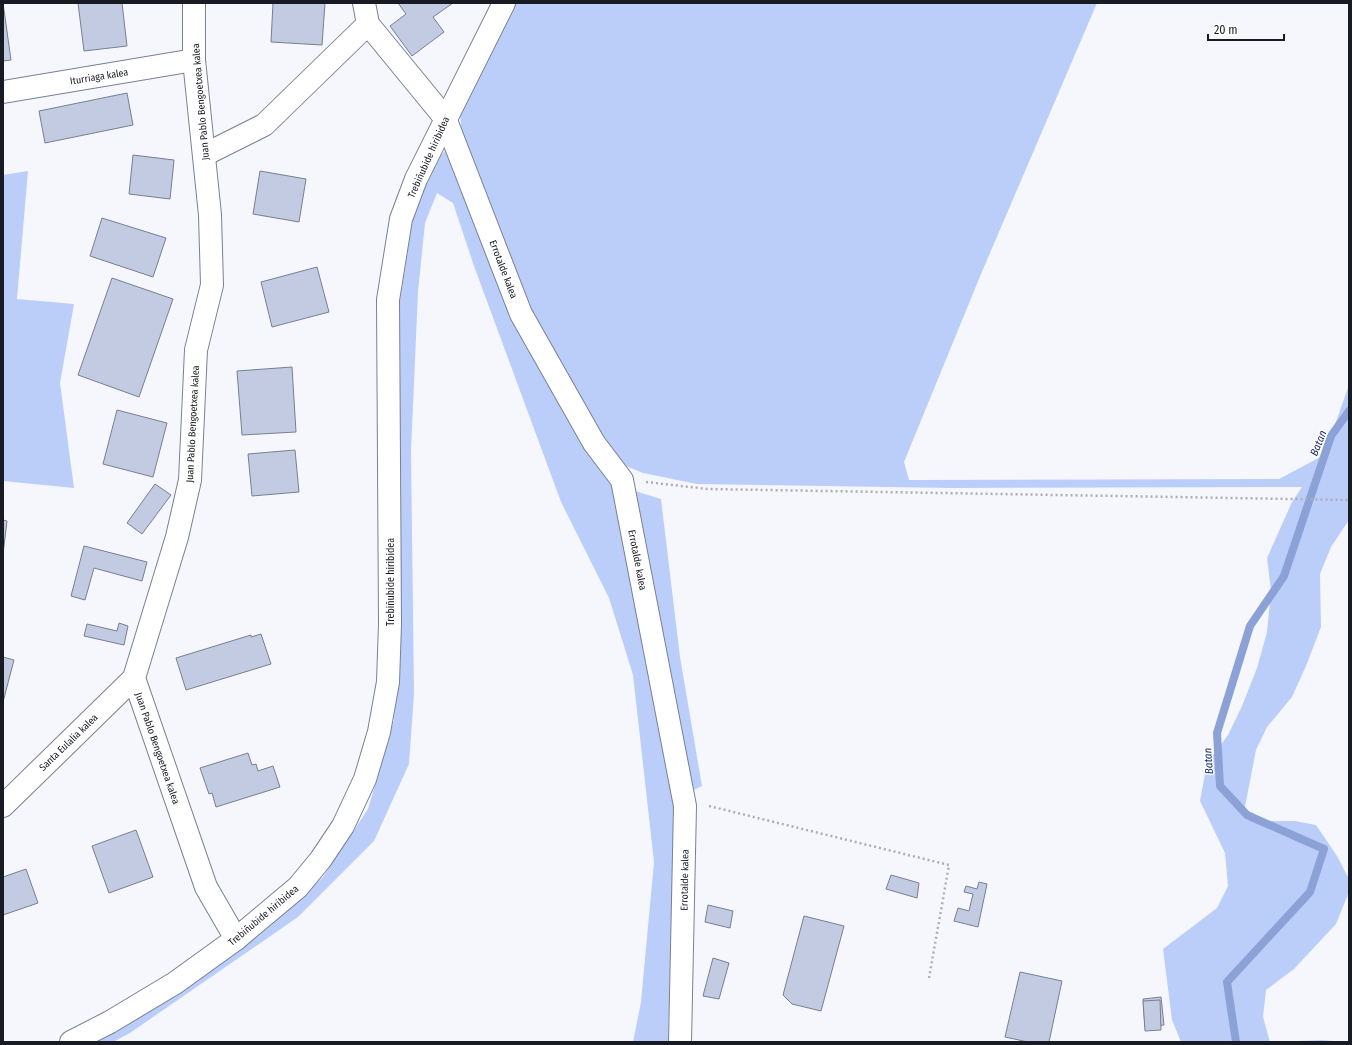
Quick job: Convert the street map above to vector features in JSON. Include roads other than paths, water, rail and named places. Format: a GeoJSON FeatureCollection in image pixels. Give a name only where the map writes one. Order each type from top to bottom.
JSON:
{"type":"FeatureCollection","features":[{"type":"Feature","properties":{"kind":"street","name":"Juan Pablo Bengoetxea kalea"},"geometry":{"type":"LineString","coordinates":[[194,3],[194,60],[210,215],[212,285],[196,350],[190,480],[177,537],[134,678],[206,886],[236,939]]}},
{"type":"Feature","properties":{"kind":"street"},"geometry":{"type":"LineString","coordinates":[[204,155],[264,125],[368,24],[364,3]]}},
{"type":"Feature","properties":{"kind":"street","name":"Trebiñubide hiribidea"},"geometry":{"type":"LineString","coordinates":[[71,1042],[110,1022],[175,983],[236,939],[298,887],[321,859],[342,826],[365,779],[379,732],[388,682],[390,624],[388,300],[401,219],[416,179],[445,118],[504,3]]}},
{"type":"Feature","properties":{"kind":"street","name":"Errotalde kalea"},"geometry":{"type":"LineString","coordinates":[[368,24],[445,118],[521,314],[594,443],[622,480],[685,806],[680,1042]]}},
{"type":"Feature","properties":{"kind":"street","name":"Iturriaga kalea"},"geometry":{"type":"LineString","coordinates":[[3,92],[194,60]]}},
{"type":"Feature","properties":{"kind":"street","name":"Santa Eulalia kalea"},"geometry":{"type":"LineString","coordinates":[[3,806],[134,678]]}},
{"type":"Feature","properties":{"kind":"waterway","name":"Batan"},"geometry":{"type":"LineString","coordinates":[[1236,1042],[1227,982],[1310,892],[1324,849],[1247,815],[1220,786],[1217,733],[1250,626],[1284,576],[1331,436],[1349,411]]}}]}
